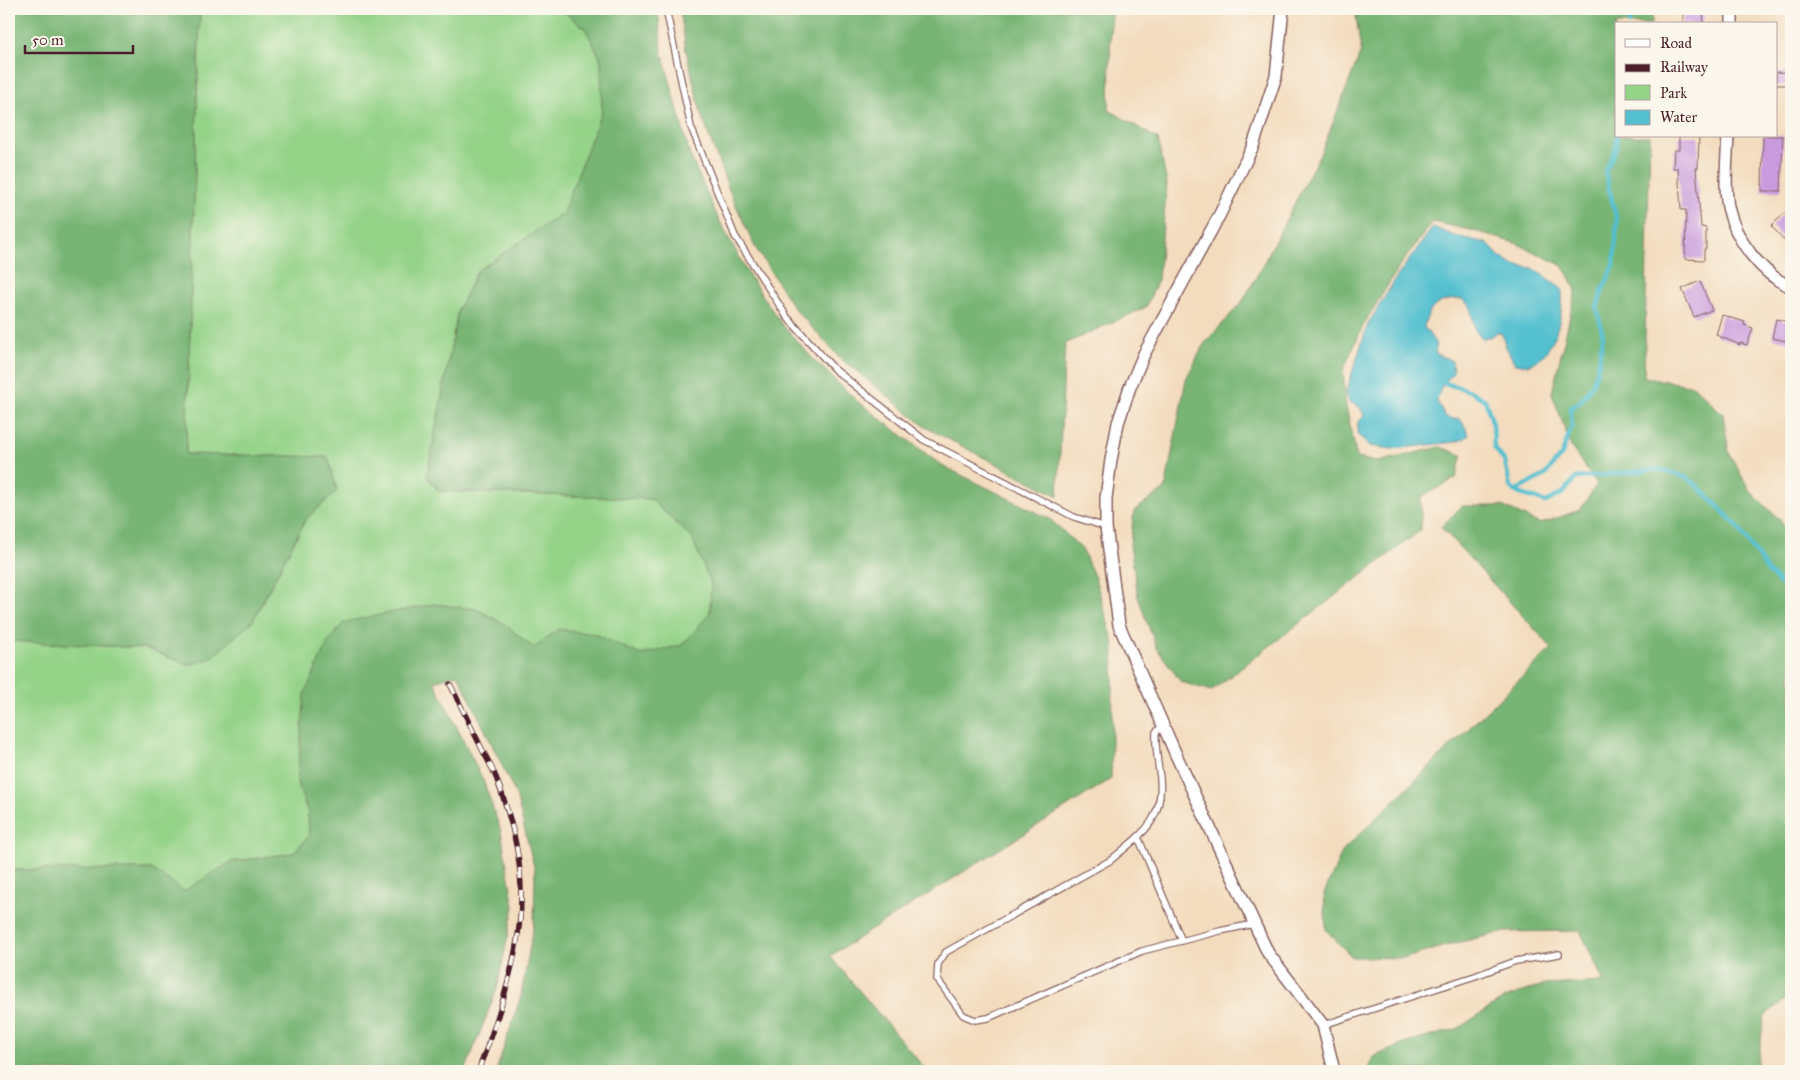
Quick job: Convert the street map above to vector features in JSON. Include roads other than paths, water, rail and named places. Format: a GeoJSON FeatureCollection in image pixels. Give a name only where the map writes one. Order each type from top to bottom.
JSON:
{"type":"FeatureCollection","features":[{"type":"Feature","properties":{"kind":"street"},"geometry":{"type":"LineString","coordinates":[[1283,9],[1276,76],[1254,146],[1219,216],[1144,354],[1118,422],[1110,460],[1106,498],[1106,527],[1119,625],[1177,757],[1268,952],[1323,1025],[1334,1071]]}},
{"type":"Feature","properties":{"kind":"street"},"geometry":{"type":"LineString","coordinates":[[1732,9],[1732,22]]}},
{"type":"Feature","properties":{"kind":"street"},"geometry":{"type":"LineString","coordinates":[[1728,138],[1726,186],[1728,207],[1735,227],[1748,250],[1762,267],[1791,287]]}},
{"type":"Feature","properties":{"kind":"lane"},"geometry":{"type":"LineString","coordinates":[[666,9],[691,127],[735,236],[787,317],[834,369],[924,440],[1074,517],[1106,527]]}},
{"type":"Feature","properties":{"kind":"lane"},"geometry":{"type":"LineString","coordinates":[[1164,725],[1156,732],[1155,742],[1161,791],[1154,821],[1111,860],[946,952],[938,964],[937,979],[962,1015],[974,1020],[988,1018],[1142,951],[1254,924]]}},
{"type":"Feature","properties":{"kind":"lane"},"geometry":{"type":"LineString","coordinates":[[1138,837],[1182,941]]}},
{"type":"Feature","properties":{"kind":"lane"},"geometry":{"type":"LineString","coordinates":[[1323,1025],[1516,961],[1559,954]]}},
{"type":"Feature","properties":{"kind":"water"},"geometry":{"type":"Polygon","coordinates":[[[1433,227],[1455,236],[1487,243],[1499,256],[1513,265],[1533,268],[1562,289],[1561,310],[1556,333],[1545,354],[1537,361],[1527,365],[1515,364],[1505,345],[1502,334],[1497,332],[1493,336],[1483,339],[1475,330],[1470,306],[1462,299],[1447,300],[1432,308],[1424,327],[1437,345],[1435,353],[1452,361],[1453,371],[1452,375],[1442,386],[1437,401],[1445,416],[1451,419],[1459,418],[1469,435],[1455,442],[1392,449],[1370,446],[1357,434],[1358,422],[1364,416],[1360,407],[1349,402],[1346,392],[1368,324],[1398,275],[1433,227]]]}},
{"type":"Feature","properties":{"kind":"waterway"},"geometry":{"type":"LineString","coordinates":[[1629,22],[1632,9]]}},
{"type":"Feature","properties":{"kind":"waterway"},"geometry":{"type":"LineString","coordinates":[[1515,491],[1545,475],[1562,454],[1572,425],[1570,408],[1581,401],[1593,383],[1598,367],[1603,337],[1597,307],[1614,266],[1617,221],[1605,172],[1616,148],[1617,138]]}},
{"type":"Feature","properties":{"kind":"waterway"},"geometry":{"type":"LineString","coordinates":[[1445,383],[1470,391],[1485,400],[1493,424],[1494,447],[1505,462],[1510,486],[1518,493],[1546,502],[1563,493],[1576,478],[1659,469],[1688,478],[1738,527],[1768,572],[1791,593]]}},
{"type":"Feature","properties":{"kind":"railway"},"geometry":{"type":"LineString","coordinates":[[450,684],[492,768],[502,794],[515,838],[520,868],[520,919],[513,963],[493,1030],[478,1071]]}}]}
